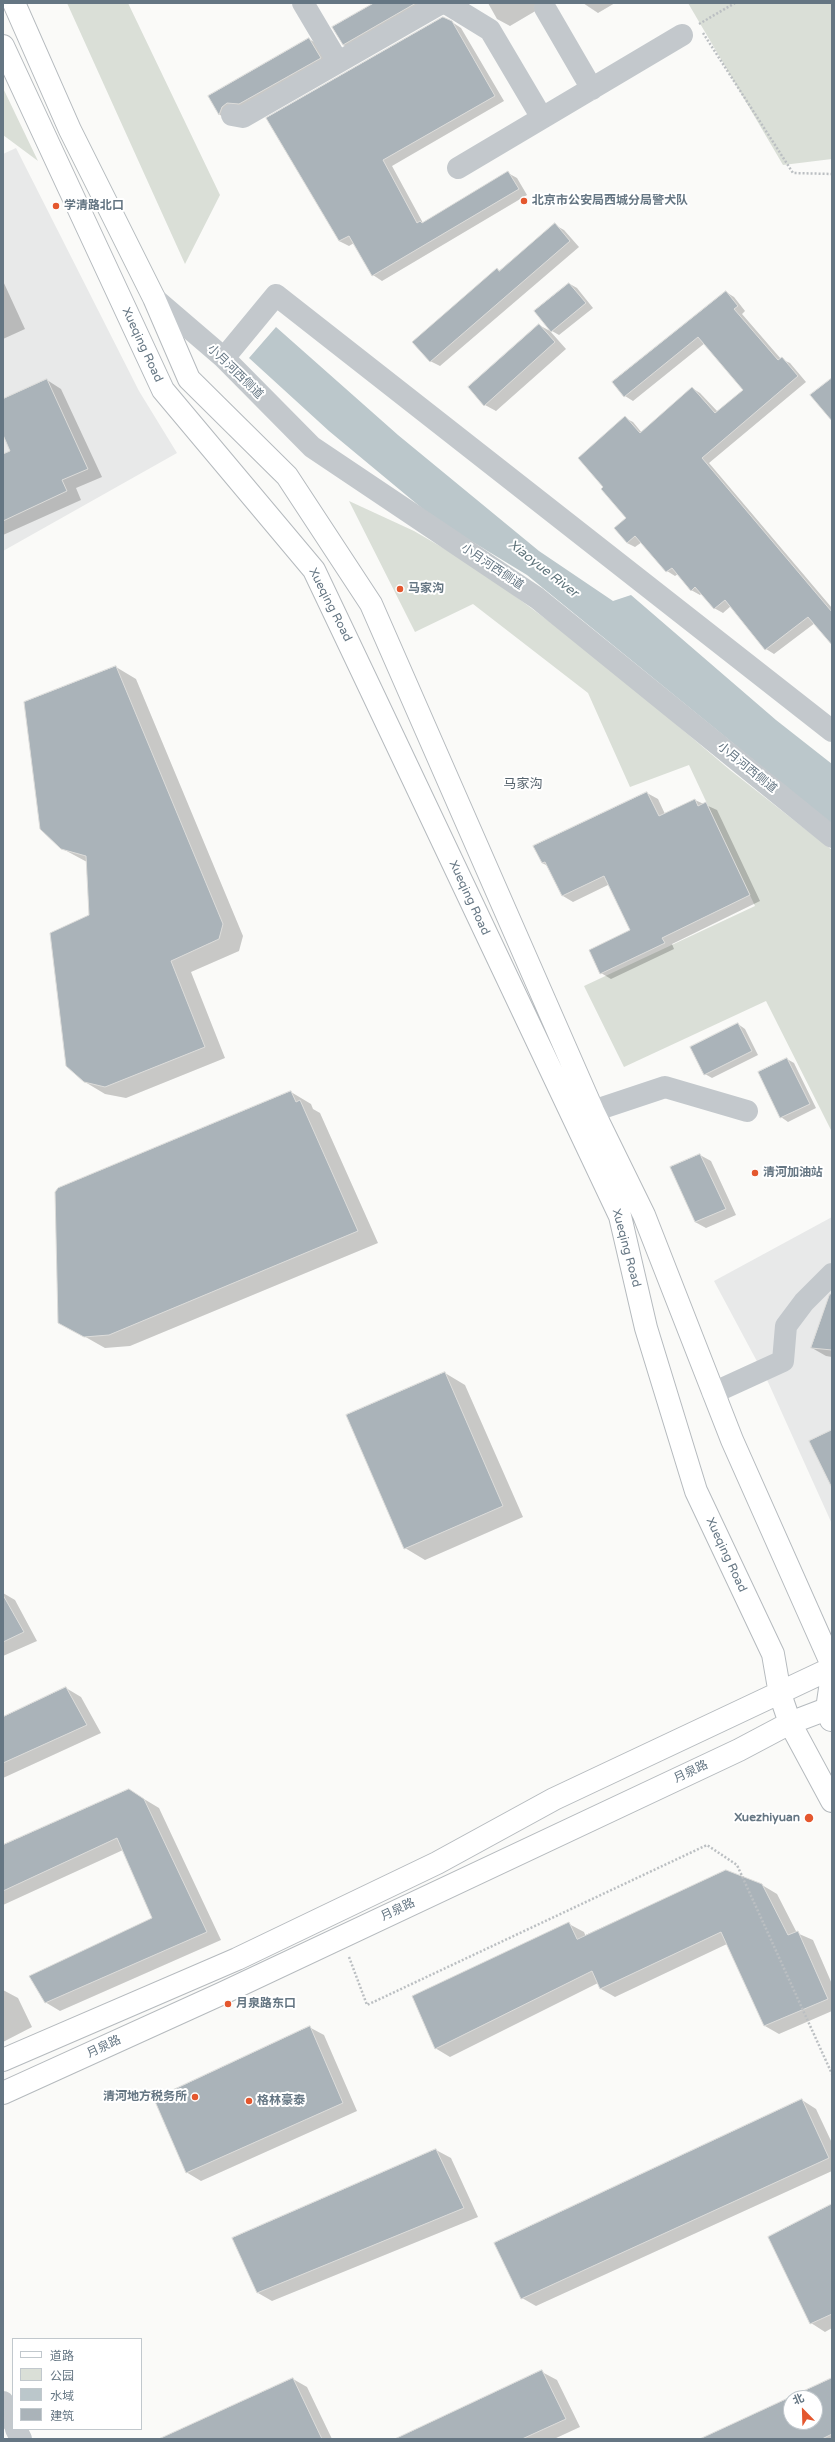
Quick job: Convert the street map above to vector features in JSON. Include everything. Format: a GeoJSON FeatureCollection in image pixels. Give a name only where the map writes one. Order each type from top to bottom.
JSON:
{"type":"FeatureCollection","features":[{"type":"Feature","properties":{"kind":"main road","name":"Xueqing Road"},"geometry":{"type":"LineString","coordinates":[[14,3],[70,130],[154,298],[189,379],[287,476],[371,604],[593,1111],[644,1214],[732,1440],[832,1664]]}},
{"type":"Feature","properties":{"kind":"main road","name":"Xueqing Road"},"geometry":{"type":"LineString","coordinates":[[3,46],[163,390],[314,570],[620,1216],[646,1328],[696,1491],[773,1654],[780,1694],[790,1723],[832,1801]]}},
{"type":"Feature","properties":{"kind":"main road"},"geometry":{"type":"LineString","coordinates":[[3,2060],[237,1959],[437,1863],[554,1799],[780,1694],[832,1668]]}},
{"type":"Feature","properties":{"kind":"main road"},"geometry":{"type":"LineString","coordinates":[[830,1712],[832,1675]]}},
{"type":"Feature","properties":{"kind":"main road","name":"月泉路"},"geometry":{"type":"LineString","coordinates":[[3,2093],[342,1937],[739,1750],[790,1723],[830,1712]]}},
{"type":"Feature","properties":{"kind":"street"},"geometry":{"type":"LineString","coordinates":[[303,3],[338,62]]}},
{"type":"Feature","properties":{"kind":"street"},"geometry":{"type":"LineString","coordinates":[[232,115],[243,117],[438,4],[445,3],[490,30],[542,118]]}},
{"type":"Feature","properties":{"kind":"street"},"geometry":{"type":"LineString","coordinates":[[545,8],[592,88]]}},
{"type":"Feature","properties":{"kind":"street"},"geometry":{"type":"LineString","coordinates":[[458,168],[690,30]]}},
{"type":"Feature","properties":{"kind":"street"},"geometry":{"type":"LineString","coordinates":[[224,358],[276,295],[832,731]]}},
{"type":"Feature","properties":{"kind":"street","name":"小月河西侧道"},"geometry":{"type":"LineString","coordinates":[[154,298],[224,358],[312,447],[537,598],[832,837]]}},
{"type":"Feature","properties":{"kind":"street"},"geometry":{"type":"LineString","coordinates":[[593,1111],[665,1087],[747,1111]]}},
{"type":"Feature","properties":{"kind":"street"},"geometry":{"type":"LineString","coordinates":[[713,1393],[783,1361],[786,1326],[804,1302],[832,1274]]}},
{"type":"Feature","properties":{"kind":"street"},"geometry":{"type":"LineString","coordinates":[[3,2402],[12,2420]]}},
{"type":"Feature","properties":{"kind":"street"},"geometry":{"type":"LineString","coordinates":[[16,2430],[21,2439]]}},
{"type":"Feature","properties":{"kind":"path"},"geometry":{"type":"LineString","coordinates":[[735,3],[690,30],[793,173],[832,174]]}},
{"type":"Feature","properties":{"kind":"path"},"geometry":{"type":"LineString","coordinates":[[342,1937],[368,2005],[706,1845],[737,1865],[832,2074]]}},
{"type":"Feature","properties":{"kind":"shaded area"},"geometry":{"type":"Polygon","coordinates":[[[16,148],[139,391],[177,453],[3,551],[3,154],[16,148]]]}},
{"type":"Feature","properties":{"kind":"shaded area"},"geometry":{"type":"Polygon","coordinates":[[[832,1217],[832,1524],[768,1382],[714,1281],[832,1217]]]}},
{"type":"Feature","properties":{"kind":"green space"},"geometry":{"type":"Polygon","coordinates":[[[67,3],[128,3],[220,195],[185,264],[67,3]]]}},
{"type":"Feature","properties":{"kind":"green space"},"geometry":{"type":"Polygon","coordinates":[[[688,3],[832,3],[832,159],[783,165],[688,3]]]}},
{"type":"Feature","properties":{"kind":"green space"},"geometry":{"type":"Polygon","coordinates":[[[3,88],[38,161],[3,135],[3,88]]]}},
{"type":"Feature","properties":{"kind":"green space"},"geometry":{"type":"Polygon","coordinates":[[[349,501],[414,531],[476,567],[597,657],[730,770],[832,850],[832,1132],[766,1001],[624,1067],[584,986],[755,906],[689,765],[630,787],[588,693],[473,604],[415,632],[349,501]]]}},
{"type":"Feature","properties":{"kind":"water","name":"Xiaoyue River"},"geometry":{"type":"Polygon","coordinates":[[[276,327],[398,435],[539,551],[613,601],[631,595],[776,720],[832,764],[832,824],[527,575],[435,519],[329,431],[249,358],[276,327]]]}},
{"type":"Feature","properties":{"kind":"building"},"geometry":{"type":"Polygon","coordinates":[[[374,3],[416,3],[343,45],[332,27],[374,3]]]}},
{"type":"Feature","properties":{"kind":"building"},"geometry":{"type":"Polygon","coordinates":[[[443,17],[452,21],[495,96],[383,160],[417,223],[420,221],[422,223],[508,171],[519,189],[372,276],[349,236],[339,241],[266,118],[443,17]]]}},
{"type":"Feature","properties":{"kind":"building"},"geometry":{"type":"Polygon","coordinates":[[[309,38],[321,58],[239,104],[227,103],[222,107],[219,115],[208,96],[309,38]]]}},
{"type":"Feature","properties":{"kind":"building"},"geometry":{"type":"Polygon","coordinates":[[[555,223],[570,241],[430,362],[412,342],[497,268],[499,271],[555,223]]]}},
{"type":"Feature","properties":{"kind":"building"},"geometry":{"type":"Polygon","coordinates":[[[569,283],[586,303],[551,332],[534,311],[569,283]]]}},
{"type":"Feature","properties":{"kind":"building"},"geometry":{"type":"Polygon","coordinates":[[[726,291],[738,306],[734,309],[778,360],[782,357],[798,376],[702,458],[832,612],[832,645],[808,617],[765,650],[725,600],[714,609],[695,587],[691,591],[672,568],[666,572],[635,536],[627,543],[614,528],[626,518],[601,489],[603,487],[578,458],[625,416],[640,433],[692,387],[715,413],[743,390],[698,337],[624,397],[612,382],[726,291]]]}},
{"type":"Feature","properties":{"kind":"building"},"geometry":{"type":"Polygon","coordinates":[[[539,324],[555,342],[484,406],[468,387],[539,324]]]}},
{"type":"Feature","properties":{"kind":"building"},"geometry":{"type":"Polygon","coordinates":[[[832,378],[832,421],[810,395],[832,378]]]}},
{"type":"Feature","properties":{"kind":"building"},"geometry":{"type":"Polygon","coordinates":[[[47,379],[88,469],[62,480],[67,491],[3,521],[3,454],[10,451],[3,435],[3,399],[47,379]]]}},
{"type":"Feature","properties":{"kind":"building"},"geometry":{"type":"Polygon","coordinates":[[[116,666],[223,924],[219,939],[171,961],[205,1047],[105,1087],[84,1082],[66,1066],[50,933],[89,915],[86,856],[61,849],[40,829],[24,702],[116,666]]]}},
{"type":"Feature","properties":{"kind":"building"},"geometry":{"type":"Polygon","coordinates":[[[647,792],[659,816],[695,799],[698,806],[706,802],[750,895],[662,938],[665,943],[600,974],[589,950],[630,930],[604,876],[562,896],[545,862],[542,863],[533,846],[647,792]]]}},
{"type":"Feature","properties":{"kind":"building"},"geometry":{"type":"Polygon","coordinates":[[[738,1023],[752,1051],[704,1075],[690,1047],[738,1023]]]}},
{"type":"Feature","properties":{"kind":"building"},"geometry":{"type":"Polygon","coordinates":[[[787,1058],[810,1104],[780,1118],[758,1072],[787,1058]]]}},
{"type":"Feature","properties":{"kind":"building"},"geometry":{"type":"Polygon","coordinates":[[[291,1091],[296,1102],[300,1100],[358,1231],[109,1335],[84,1337],[58,1323],[55,1192],[58,1188],[291,1091]]]}},
{"type":"Feature","properties":{"kind":"building"},"geometry":{"type":"Polygon","coordinates":[[[700,1154],[726,1209],[695,1222],[670,1167],[700,1154]]]}},
{"type":"Feature","properties":{"kind":"building"},"geometry":{"type":"Polygon","coordinates":[[[830,1294],[832,1294],[832,1350],[811,1348],[830,1294]]]}},
{"type":"Feature","properties":{"kind":"building"},"geometry":{"type":"Polygon","coordinates":[[[445,1372],[503,1506],[404,1549],[346,1415],[445,1372]]]}},
{"type":"Feature","properties":{"kind":"building"},"geometry":{"type":"Polygon","coordinates":[[[832,1430],[832,1488],[809,1441],[832,1430]]]}},
{"type":"Feature","properties":{"kind":"building"},"geometry":{"type":"Polygon","coordinates":[[[3,1595],[24,1632],[3,1642],[3,1595]]]}},
{"type":"Feature","properties":{"kind":"building"},"geometry":{"type":"Polygon","coordinates":[[[66,1687],[87,1725],[3,1763],[3,1717],[66,1687]]]}},
{"type":"Feature","properties":{"kind":"building"},"geometry":{"type":"Polygon","coordinates":[[[129,1789],[144,1799],[207,1932],[45,2003],[29,1976],[152,1918],[117,1838],[3,1891],[3,1845],[129,1789]]]}},
{"type":"Feature","properties":{"kind":"building"},"geometry":{"type":"Polygon","coordinates":[[[726,1870],[762,1884],[788,1935],[798,1931],[828,1999],[764,2026],[721,1932],[600,1989],[592,1971],[435,2049],[412,1996],[569,1922],[577,1939],[726,1870]]]}},
{"type":"Feature","properties":{"kind":"building","name":"格林豪泰"},"geometry":{"type":"Polygon","coordinates":[[[310,2026],[343,2103],[186,2173],[154,2099],[310,2026]]]}},
{"type":"Feature","properties":{"kind":"building"},"geometry":{"type":"Polygon","coordinates":[[[802,2099],[829,2158],[521,2299],[494,2243],[802,2099]]]}},
{"type":"Feature","properties":{"kind":"building"},"geometry":{"type":"Polygon","coordinates":[[[436,2149],[464,2208],[257,2293],[232,2238],[436,2149]]]}},
{"type":"Feature","properties":{"kind":"building"},"geometry":{"type":"Polygon","coordinates":[[[832,2204],[832,2314],[810,2324],[768,2237],[832,2204]]]}},
{"type":"Feature","properties":{"kind":"building"},"geometry":{"type":"Polygon","coordinates":[[[542,2370],[566,2419],[522,2439],[395,2439],[542,2370]]]}},
{"type":"Feature","properties":{"kind":"building"},"geometry":{"type":"Polygon","coordinates":[[[293,2378],[322,2439],[159,2439],[293,2378]]]}},
{"type":"Feature","properties":{"kind":"building"},"geometry":{"type":"Polygon","coordinates":[[[832,2378],[832,2434],[822,2439],[700,2439],[783,2401],[783,2430],[823,2430],[823,2390],[806,2390],[832,2378]]]}},
{"type":"Feature","properties":{"kind":"place","name":"北京市公安局西城分局警犬队"},"geometry":{"type":"Point","coordinates":[524,201]}},
{"type":"Feature","properties":{"kind":"place","name":"学清路北口"},"geometry":{"type":"Point","coordinates":[56,206]}},
{"type":"Feature","properties":{"kind":"place","name":"马家沟"},"geometry":{"type":"Point","coordinates":[400,589]}},
{"type":"Feature","properties":{"kind":"place","name":"清河加油站"},"geometry":{"type":"Point","coordinates":[755,1173]}},
{"type":"Feature","properties":{"kind":"place","name":"Xuezhiyuan"},"geometry":{"type":"Point","coordinates":[809,1818]}},
{"type":"Feature","properties":{"kind":"place","name":"月泉路东口"},"geometry":{"type":"Point","coordinates":[228,2004]}},
{"type":"Feature","properties":{"kind":"place","name":"清河地方税务所"},"geometry":{"type":"Point","coordinates":[195,2097]}},
{"type":"Feature","properties":{"kind":"place","name":"格林豪泰"},"geometry":{"type":"Point","coordinates":[249,2101]}},
{"type":"Feature","properties":{"kind":"district","name":"马家沟"},"geometry":{"type":"Point","coordinates":[523,785]}}]}
